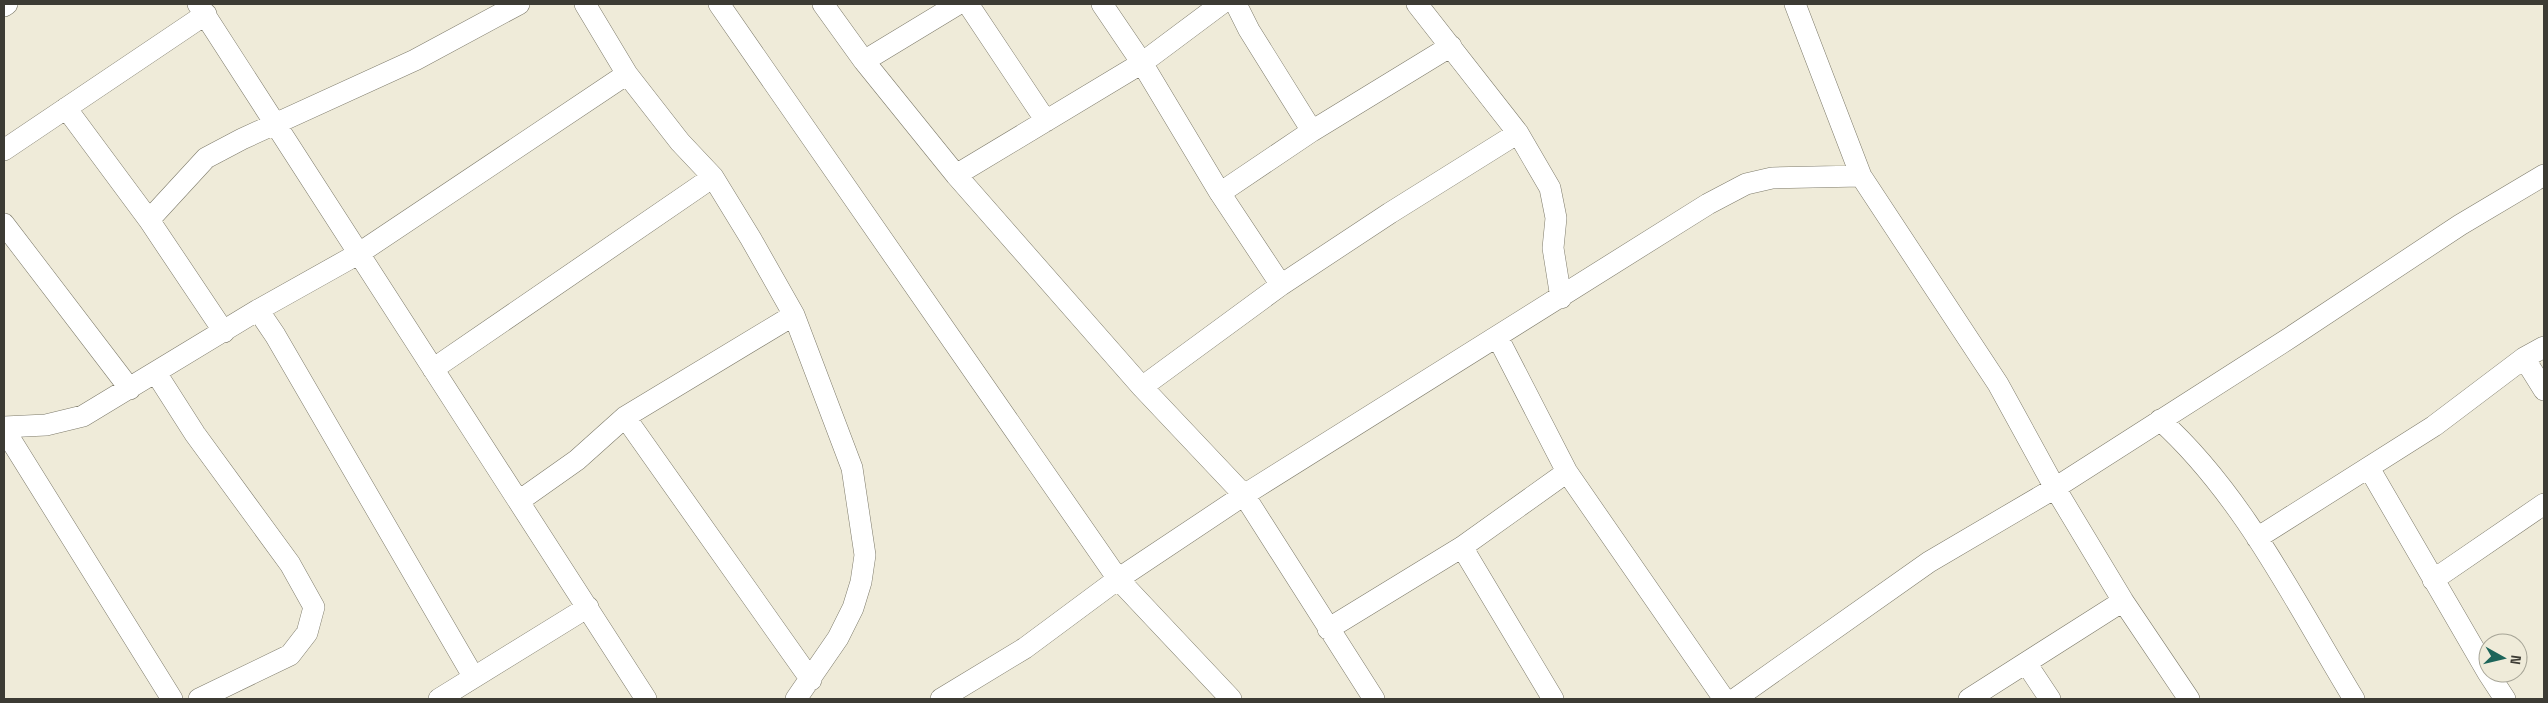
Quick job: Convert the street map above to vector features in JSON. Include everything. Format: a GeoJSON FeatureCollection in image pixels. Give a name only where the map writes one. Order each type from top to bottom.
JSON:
{"type":"FeatureCollection","features":[{"type":"Feature","properties":{"kind":"street"},"geometry":{"type":"LineString","coordinates":[[149,220],[206,158],[415,60],[519,4]]}},
{"type":"Feature","properties":{"kind":"street"},"geometry":{"type":"LineString","coordinates":[[585,4],[627,74],[680,142],[713,177],[794,315],[852,468],[865,555],[861,582],[853,608],[838,638],[811,680],[796,699]]}},
{"type":"Feature","properties":{"kind":"street"},"geometry":{"type":"LineString","coordinates":[[719,4],[1118,579],[1231,699]]}},
{"type":"Feature","properties":{"kind":"street"},"geometry":{"type":"LineString","coordinates":[[823,4],[864,61],[956,175],[1142,387],[1244,495],[1374,699]]}},
{"type":"Feature","properties":{"kind":"street"},"geometry":{"type":"LineString","coordinates":[[864,61],[958,4]]}},
{"type":"Feature","properties":{"kind":"street"},"geometry":{"type":"LineString","coordinates":[[968,4],[1046,121]]}},
{"type":"Feature","properties":{"kind":"street"},"geometry":{"type":"LineString","coordinates":[[1102,4],[1142,63],[1220,193],[1281,285]]}},
{"type":"Feature","properties":{"kind":"street"},"geometry":{"type":"LineString","coordinates":[[956,175],[1142,63],[1221,4]]}},
{"type":"Feature","properties":{"kind":"street"},"geometry":{"type":"LineString","coordinates":[[1236,4],[1249,30],[1312,131]]}},
{"type":"Feature","properties":{"kind":"street"},"geometry":{"type":"LineString","coordinates":[[1417,4],[1518,133],[1550,188],[1556,218],[1553,248],[1561,298]]}},
{"type":"Feature","properties":{"kind":"street"},"geometry":{"type":"LineString","coordinates":[[1796,4],[1861,176],[1998,384],[2055,488],[2123,602],[2189,699]]}},
{"type":"Feature","properties":{"kind":"street"},"geometry":{"type":"LineString","coordinates":[[4,150],[66,108],[202,9],[646,699]]}},
{"type":"Feature","properties":{"kind":"street"},"geometry":{"type":"LineString","coordinates":[[1220,193],[1312,131],[1451,46]]}},
{"type":"Feature","properties":{"kind":"street"},"geometry":{"type":"LineString","coordinates":[[172,699],[4,428],[46,425],[83,416],[258,310],[358,254],[627,74]]}},
{"type":"Feature","properties":{"kind":"street"},"geometry":{"type":"LineString","coordinates":[[66,108],[149,220],[224,332]]}},
{"type":"Feature","properties":{"kind":"street"},"geometry":{"type":"LineString","coordinates":[[1142,387],[1281,285],[1390,213],[1518,133]]}},
{"type":"Feature","properties":{"kind":"street"},"geometry":{"type":"LineString","coordinates":[[1735,699],[1929,562],[2055,488],[2291,337],[2460,225],[2544,175]]}},
{"type":"Feature","properties":{"kind":"street"},"geometry":{"type":"LineString","coordinates":[[941,699],[1026,648],[1118,579],[1244,495],[1498,338],[1708,204],[1746,184],[1772,178],[1861,176]]}},
{"type":"Feature","properties":{"kind":"street"},"geometry":{"type":"LineString","coordinates":[[433,369],[713,177]]}},
{"type":"Feature","properties":{"kind":"street"},"geometry":{"type":"LineString","coordinates":[[4,224],[130,389]]}},
{"type":"Feature","properties":{"kind":"street"},"geometry":{"type":"LineString","coordinates":[[258,310],[275,335],[473,676]]}},
{"type":"Feature","properties":{"kind":"street"},"geometry":{"type":"LineString","coordinates":[[519,501],[578,460],[625,417],[794,315]]}},
{"type":"Feature","properties":{"kind":"street"},"geometry":{"type":"LineString","coordinates":[[1498,338],[1567,472],[1724,699]]}},
{"type":"Feature","properties":{"kind":"street"},"geometry":{"type":"LineString","coordinates":[[2257,538],[2434,426],[2524,358],[2544,347]]}},
{"type":"Feature","properties":{"kind":"street"},"geometry":{"type":"LineString","coordinates":[[2524,358],[2544,390]]}},
{"type":"Feature","properties":{"kind":"street"},"geometry":{"type":"LineString","coordinates":[[156,373],[195,434],[290,564],[314,607],[307,633],[290,655],[199,699]]}},
{"type":"Feature","properties":{"kind":"street"},"geometry":{"type":"LineString","coordinates":[[625,417],[811,680]]}},
{"type":"Feature","properties":{"kind":"street"},"geometry":{"type":"LineString","coordinates":[[2160,420],[2193,452],[2257,538],[2354,699]]}},
{"type":"Feature","properties":{"kind":"street"},"geometry":{"type":"LineString","coordinates":[[2369,468],[2478,656]]}},
{"type":"Feature","properties":{"kind":"street"},"geometry":{"type":"LineString","coordinates":[[1328,629],[1462,547],[1567,472]]}},
{"type":"Feature","properties":{"kind":"street"},"geometry":{"type":"LineString","coordinates":[[2433,580],[2544,504]]}},
{"type":"Feature","properties":{"kind":"street"},"geometry":{"type":"LineString","coordinates":[[1462,547],[1553,699]]}},
{"type":"Feature","properties":{"kind":"street"},"geometry":{"type":"LineString","coordinates":[[1969,699],[2123,602]]}},
{"type":"Feature","properties":{"kind":"street"},"geometry":{"type":"LineString","coordinates":[[440,699],[473,676],[588,607]]}},
{"type":"Feature","properties":{"kind":"street"},"geometry":{"type":"LineString","coordinates":[[2026,663],[2050,699]]}},
{"type":"Feature","properties":{"kind":"street"},"geometry":{"type":"LineString","coordinates":[[2495,683],[2505,699]]}}]}
